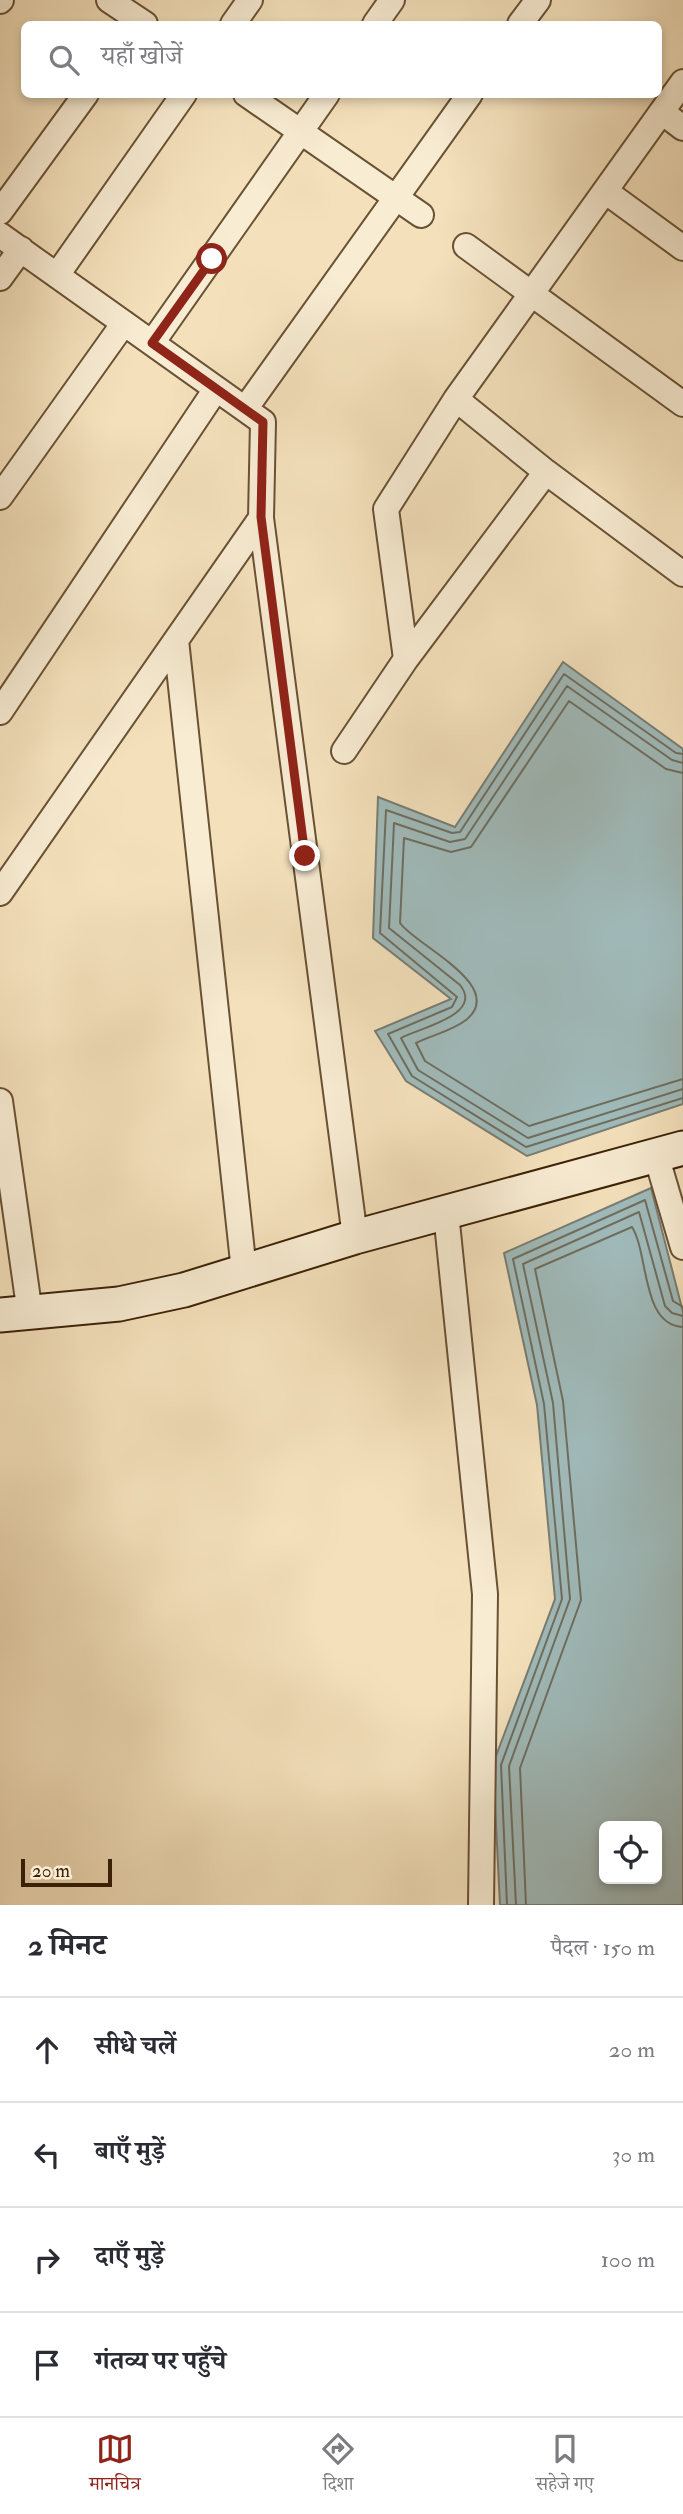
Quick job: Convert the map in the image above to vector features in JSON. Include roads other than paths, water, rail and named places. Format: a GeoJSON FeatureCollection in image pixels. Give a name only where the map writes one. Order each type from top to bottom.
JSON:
{"type":"FeatureCollection","features":[{"type":"Feature","properties":{"kind":"street"},"geometry":{"type":"LineString","coordinates":[[109,0],[138,21]]}},
{"type":"Feature","properties":{"kind":"street"},"geometry":{"type":"LineString","coordinates":[[235,21],[250,0]]}},
{"type":"Feature","properties":{"kind":"street"},"geometry":{"type":"LineString","coordinates":[[377,21],[392,0]]}},
{"type":"Feature","properties":{"kind":"street"},"geometry":{"type":"LineString","coordinates":[[522,21],[538,0]]}},
{"type":"Feature","properties":{"kind":"street"},"geometry":{"type":"LineString","coordinates":[[406,659],[386,509],[456,399],[683,82]]}},
{"type":"Feature","properties":{"kind":"street"},"geometry":{"type":"LineString","coordinates":[[0,212],[83,98]]}},
{"type":"Feature","properties":{"kind":"street"},"geometry":{"type":"LineString","coordinates":[[57,275],[181,98]]}},
{"type":"Feature","properties":{"kind":"street"},"geometry":{"type":"LineString","coordinates":[[252,98],[421,215]]}},
{"type":"Feature","properties":{"kind":"street"},"geometry":{"type":"LineString","coordinates":[[152,343],[324,98]]}},
{"type":"Feature","properties":{"kind":"street"},"geometry":{"type":"LineString","coordinates":[[245,409],[467,98]]}},
{"type":"Feature","properties":{"kind":"street"},"geometry":{"type":"LineString","coordinates":[[662,112],[683,128]]}},
{"type":"Feature","properties":{"kind":"street"},"geometry":{"type":"LineString","coordinates":[[605,191],[683,248]]}},
{"type":"Feature","properties":{"kind":"street"},"geometry":{"type":"LineString","coordinates":[[0,235],[263,422],[261,517],[355,1237]]}},
{"type":"Feature","properties":{"kind":"street"},"geometry":{"type":"LineString","coordinates":[[466,246],[533,292],[683,404]]}},
{"type":"Feature","properties":{"kind":"street"},"geometry":{"type":"LineString","coordinates":[[0,278],[21,250]]}},
{"type":"Feature","properties":{"kind":"street"},"geometry":{"type":"LineString","coordinates":[[0,497],[124,323]]}},
{"type":"Feature","properties":{"kind":"street"},"geometry":{"type":"LineString","coordinates":[[0,712],[216,389]]}},
{"type":"Feature","properties":{"kind":"street"},"geometry":{"type":"LineString","coordinates":[[456,399],[546,472],[683,574]]}},
{"type":"Feature","properties":{"kind":"street"},"geometry":{"type":"LineString","coordinates":[[344,751],[406,659],[546,472]]}},
{"type":"Feature","properties":{"kind":"street"},"geometry":{"type":"LineString","coordinates":[[0,893],[261,517]]}},
{"type":"Feature","properties":{"kind":"street"},"geometry":{"type":"LineString","coordinates":[[176,640],[244,1272]]}},
{"type":"Feature","properties":{"kind":"street"},"geometry":{"type":"LineString","coordinates":[[0,1101],[15,1315],[119,1304],[184,1290],[355,1237],[669,1152],[683,1247]]}},
{"type":"Feature","properties":{"kind":"street"},"geometry":{"type":"LineString","coordinates":[[446,1213],[485,1594],[481,1905]]}},
{"type":"Feature","properties":{"kind":"water"},"geometry":{"type":"Polygon","coordinates":[[[563,662],[683,749],[683,1104],[527,1156],[406,1081],[375,1031],[451,999],[373,938],[378,797],[455,827],[563,662]]]}},
{"type":"Feature","properties":{"kind":"water"},"geometry":{"type":"Polygon","coordinates":[[[651,1188],[683,1312],[683,1905],[500,1905],[493,1764],[555,1599],[537,1405],[504,1253],[651,1188]]]}}]}
